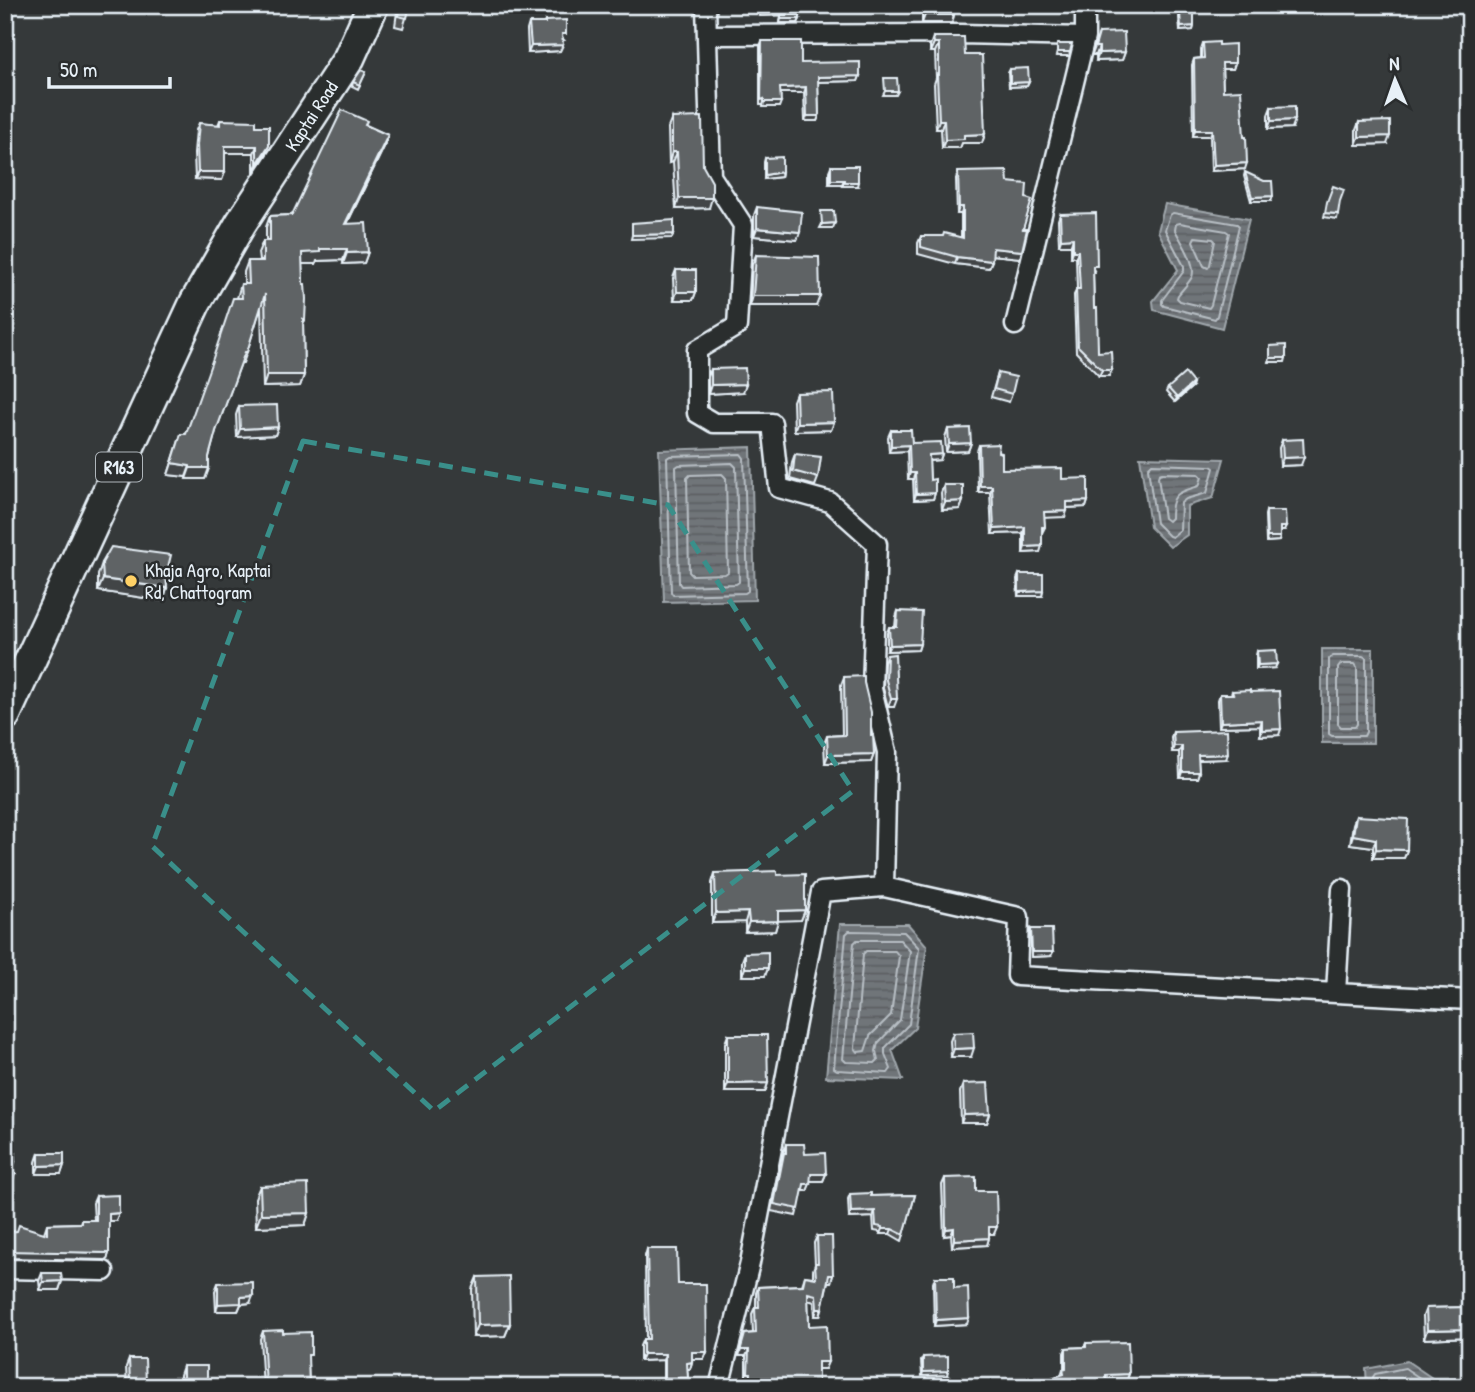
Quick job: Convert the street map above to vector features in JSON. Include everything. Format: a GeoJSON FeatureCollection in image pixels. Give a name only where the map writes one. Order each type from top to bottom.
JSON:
{"type":"FeatureCollection","features":[{"type":"Feature","properties":{"kind":"main road","name":"Kaptai Road"},"geometry":{"type":"LineString","coordinates":[[5,715],[195,303],[241,223],[349,58],[373,5]]}},
{"type":"Feature","properties":{"kind":"street"},"geometry":{"type":"LineString","coordinates":[[706,5],[711,176],[743,225],[737,326],[697,350],[697,413],[714,423],[772,423],[779,488],[830,502],[877,544],[872,689],[887,752],[884,887]]}},
{"type":"Feature","properties":{"kind":"street"},"geometry":{"type":"LineString","coordinates":[[1015,325],[1086,37],[1085,5]]}},
{"type":"Feature","properties":{"kind":"street"},"geometry":{"type":"LineString","coordinates":[[707,35],[960,34],[1086,37]]}},
{"type":"Feature","properties":{"kind":"street"},"geometry":{"type":"LineString","coordinates":[[719,1387],[750,1263],[821,892],[884,887],[1019,917],[1017,976],[1470,1000]]}},
{"type":"Feature","properties":{"kind":"street"},"geometry":{"type":"LineString","coordinates":[[1336,993],[1342,889]]}},
{"type":"Feature","properties":{"kind":"street"},"geometry":{"type":"LineString","coordinates":[[5,1269],[104,1271]]}},
{"type":"Feature","properties":{"kind":"highlighted area"},"geometry":{"type":"Polygon","coordinates":[[[303,441],[668,505],[853,791],[434,1111],[152,846],[303,441]]]}},
{"type":"Feature","properties":{"kind":"water"},"geometry":{"type":"Polygon","coordinates":[[[1165,204],[1249,219],[1222,328],[1154,310],[1153,301],[1178,270],[1158,231],[1165,204]]]}},
{"type":"Feature","properties":{"kind":"water"},"geometry":{"type":"Polygon","coordinates":[[[751,447],[755,600],[664,602],[659,450],[751,447]]]}},
{"type":"Feature","properties":{"kind":"water"},"geometry":{"type":"Polygon","coordinates":[[[1140,457],[1224,459],[1213,498],[1187,506],[1187,535],[1170,547],[1150,527],[1140,457]]]}},
{"type":"Feature","properties":{"kind":"water"},"geometry":{"type":"Polygon","coordinates":[[[1322,649],[1373,649],[1373,743],[1322,743],[1322,649]]]}},
{"type":"Feature","properties":{"kind":"water"},"geometry":{"type":"Polygon","coordinates":[[[840,924],[908,924],[927,946],[915,1028],[892,1050],[903,1080],[826,1077],[840,924]]]}},
{"type":"Feature","properties":{"kind":"water"},"geometry":{"type":"Polygon","coordinates":[[[1407,1361],[1432,1378],[1432,1387],[1367,1387],[1366,1369],[1407,1361]]]}},
{"type":"Feature","properties":{"kind":"building"},"geometry":{"type":"Polygon","coordinates":[[[400,5],[410,5],[407,18],[398,16],[400,5]]]}},
{"type":"Feature","properties":{"kind":"building"},"geometry":{"type":"Polygon","coordinates":[[[762,5],[793,5],[793,7],[762,8],[762,5]]]}},
{"type":"Feature","properties":{"kind":"building"},"geometry":{"type":"Polygon","coordinates":[[[925,5],[954,5],[954,15],[925,15],[925,5]]]}},
{"type":"Feature","properties":{"kind":"building"},"geometry":{"type":"Polygon","coordinates":[[[1194,12],[1194,26],[1181,27],[1180,13],[1194,12]]]}},
{"type":"Feature","properties":{"kind":"building"},"geometry":{"type":"Polygon","coordinates":[[[781,15],[800,15],[800,19],[781,19],[781,15]]]}},
{"type":"Feature","properties":{"kind":"building"},"geometry":{"type":"Polygon","coordinates":[[[566,20],[566,34],[562,34],[563,45],[531,46],[529,23],[566,20]]]}},
{"type":"Feature","properties":{"kind":"building"},"geometry":{"type":"Polygon","coordinates":[[[1124,32],[1125,52],[1099,53],[1099,47],[1095,47],[1099,33],[1124,32]]]}},
{"type":"Feature","properties":{"kind":"building"},"geometry":{"type":"Polygon","coordinates":[[[933,37],[964,37],[965,55],[982,55],[985,134],[964,135],[964,139],[945,140],[944,120],[939,120],[939,43],[934,43],[933,37]]]}},
{"type":"Feature","properties":{"kind":"building"},"geometry":{"type":"Polygon","coordinates":[[[762,41],[801,41],[801,63],[860,62],[860,76],[818,77],[819,116],[807,116],[806,87],[780,88],[781,102],[764,102],[764,99],[761,100],[762,41]]]}},
{"type":"Feature","properties":{"kind":"building"},"geometry":{"type":"Polygon","coordinates":[[[1219,42],[1219,45],[1235,44],[1235,63],[1222,63],[1223,91],[1241,90],[1247,163],[1214,165],[1212,130],[1195,130],[1194,59],[1204,58],[1203,43],[1219,42]]]}},
{"type":"Feature","properties":{"kind":"building"},"geometry":{"type":"Polygon","coordinates":[[[1057,44],[1072,44],[1070,52],[1057,52],[1057,44]]]}},
{"type":"Feature","properties":{"kind":"building"},"geometry":{"type":"Polygon","coordinates":[[[1028,68],[1029,82],[1010,83],[1010,69],[1028,68]]]}},
{"type":"Feature","properties":{"kind":"building"},"geometry":{"type":"Polygon","coordinates":[[[361,70],[366,72],[360,85],[353,82],[361,70]]]}},
{"type":"Feature","properties":{"kind":"building"},"geometry":{"type":"Polygon","coordinates":[[[884,78],[897,78],[898,91],[885,91],[884,78]]]}},
{"type":"Feature","properties":{"kind":"building"},"geometry":{"type":"Polygon","coordinates":[[[1295,106],[1295,120],[1271,121],[1271,107],[1295,106]]]}},
{"type":"Feature","properties":{"kind":"building"},"geometry":{"type":"Polygon","coordinates":[[[342,110],[367,121],[365,125],[388,135],[345,224],[366,223],[368,252],[347,253],[347,249],[320,249],[320,252],[302,253],[306,299],[305,320],[303,319],[304,375],[267,375],[265,294],[247,352],[216,431],[209,468],[190,468],[172,463],[181,434],[186,434],[233,298],[242,298],[241,284],[249,284],[248,261],[263,261],[263,241],[270,241],[270,216],[292,215],[342,110]]]}},
{"type":"Feature","properties":{"kind":"building"},"geometry":{"type":"Polygon","coordinates":[[[702,117],[703,166],[712,182],[712,198],[679,198],[677,152],[672,152],[672,118],[702,117]]]}},
{"type":"Feature","properties":{"kind":"building"},"geometry":{"type":"Polygon","coordinates":[[[220,120],[256,121],[256,126],[269,126],[269,145],[257,164],[257,146],[225,146],[225,172],[198,172],[199,123],[220,125],[220,120]]]}},
{"type":"Feature","properties":{"kind":"building"},"geometry":{"type":"Polygon","coordinates":[[[1390,121],[1390,136],[1359,137],[1359,122],[1390,121]]]}},
{"type":"Feature","properties":{"kind":"building"},"geometry":{"type":"Polygon","coordinates":[[[782,157],[782,172],[765,175],[765,158],[782,157]]]}},
{"type":"Feature","properties":{"kind":"building"},"geometry":{"type":"Polygon","coordinates":[[[831,166],[858,166],[858,182],[831,180],[831,166]]]}},
{"type":"Feature","properties":{"kind":"building"},"geometry":{"type":"Polygon","coordinates":[[[1007,171],[1008,182],[1027,184],[1026,198],[1032,200],[1023,229],[1027,229],[1022,251],[993,248],[992,261],[957,257],[921,247],[921,236],[943,236],[944,233],[963,238],[963,207],[959,207],[958,172],[1007,171]]]}},
{"type":"Feature","properties":{"kind":"building"},"geometry":{"type":"Polygon","coordinates":[[[1245,172],[1264,181],[1272,181],[1273,196],[1252,197],[1245,172]]]}},
{"type":"Feature","properties":{"kind":"building"},"geometry":{"type":"Polygon","coordinates":[[[1333,186],[1344,190],[1338,214],[1325,213],[1333,186]]]}},
{"type":"Feature","properties":{"kind":"building"},"geometry":{"type":"Polygon","coordinates":[[[757,207],[802,212],[800,232],[757,228],[757,207]]]}},
{"type":"Feature","properties":{"kind":"building"},"geometry":{"type":"Polygon","coordinates":[[[821,211],[834,211],[835,223],[822,224],[821,211]]]}},
{"type":"Feature","properties":{"kind":"building"},"geometry":{"type":"Polygon","coordinates":[[[1096,213],[1097,266],[1093,266],[1098,352],[1111,351],[1112,370],[1102,370],[1078,346],[1078,251],[1073,251],[1073,238],[1061,239],[1060,214],[1096,213]]]}},
{"type":"Feature","properties":{"kind":"building"},"geometry":{"type":"Polygon","coordinates":[[[674,220],[674,234],[632,235],[632,223],[674,220]]]}},
{"type":"Feature","properties":{"kind":"building"},"geometry":{"type":"Polygon","coordinates":[[[756,255],[819,257],[820,296],[753,296],[756,255]]]}},
{"type":"Feature","properties":{"kind":"building"},"geometry":{"type":"Polygon","coordinates":[[[676,270],[696,270],[696,292],[677,292],[676,270]]]}},
{"type":"Feature","properties":{"kind":"building"},"geometry":{"type":"Polygon","coordinates":[[[1286,345],[1286,358],[1270,358],[1270,346],[1286,345]]]}},
{"type":"Feature","properties":{"kind":"building"},"geometry":{"type":"Polygon","coordinates":[[[745,368],[746,384],[711,385],[711,369],[745,368]]]}},
{"type":"Feature","properties":{"kind":"building"},"geometry":{"type":"Polygon","coordinates":[[[998,373],[1016,377],[1012,394],[994,389],[998,373]]]}},
{"type":"Feature","properties":{"kind":"building"},"geometry":{"type":"Polygon","coordinates":[[[1185,373],[1193,383],[1177,398],[1168,388],[1185,373]]]}},
{"type":"Feature","properties":{"kind":"building"},"geometry":{"type":"Polygon","coordinates":[[[833,392],[834,422],[797,423],[796,393],[833,392]]]}},
{"type":"Feature","properties":{"kind":"building"},"geometry":{"type":"Polygon","coordinates":[[[277,405],[278,427],[240,429],[239,406],[277,405]]]}},
{"type":"Feature","properties":{"kind":"building"},"geometry":{"type":"Polygon","coordinates":[[[970,428],[971,443],[949,444],[948,429],[970,428]]]}},
{"type":"Feature","properties":{"kind":"building"},"geometry":{"type":"Polygon","coordinates":[[[891,430],[911,430],[912,443],[941,442],[942,454],[929,455],[930,480],[935,479],[935,493],[916,494],[915,473],[910,473],[909,445],[891,446],[891,430]]]}},
{"type":"Feature","properties":{"kind":"building"},"geometry":{"type":"Polygon","coordinates":[[[1303,439],[1304,457],[1283,458],[1282,440],[1303,439]]]}},
{"type":"Feature","properties":{"kind":"building"},"geometry":{"type":"Polygon","coordinates":[[[999,444],[1002,469],[1062,468],[1062,479],[1088,478],[1088,501],[1067,502],[1067,511],[1044,512],[1042,546],[1025,547],[1025,527],[994,529],[992,486],[980,486],[979,445],[999,444]]]}},
{"type":"Feature","properties":{"kind":"building"},"geometry":{"type":"Polygon","coordinates":[[[795,454],[821,457],[818,478],[793,471],[795,454]]]}},
{"type":"Feature","properties":{"kind":"building"},"geometry":{"type":"Polygon","coordinates":[[[944,485],[963,485],[963,501],[945,502],[944,485]]]}},
{"type":"Feature","properties":{"kind":"building"},"geometry":{"type":"Polygon","coordinates":[[[1266,511],[1285,511],[1286,527],[1280,527],[1280,537],[1267,537],[1266,511]]]}},
{"type":"Feature","properties":{"kind":"building"},"geometry":{"type":"Polygon","coordinates":[[[111,547],[171,555],[166,575],[167,588],[103,579],[102,563],[111,547]]]}},
{"type":"Feature","properties":{"kind":"building"},"geometry":{"type":"Polygon","coordinates":[[[1019,574],[1043,574],[1043,591],[1019,592],[1019,574]]]}},
{"type":"Feature","properties":{"kind":"building"},"geometry":{"type":"Polygon","coordinates":[[[898,611],[922,612],[920,644],[890,645],[889,627],[897,627],[898,611]]]}},
{"type":"Feature","properties":{"kind":"building"},"geometry":{"type":"Polygon","coordinates":[[[1276,650],[1277,664],[1258,665],[1257,651],[1276,650]]]}},
{"type":"Feature","properties":{"kind":"building"},"geometry":{"type":"Polygon","coordinates":[[[895,654],[897,699],[891,699],[886,680],[887,655],[895,654]]]}},
{"type":"Feature","properties":{"kind":"building"},"geometry":{"type":"Polygon","coordinates":[[[864,676],[871,712],[874,754],[828,755],[827,736],[845,735],[844,677],[864,676]]]}},
{"type":"Feature","properties":{"kind":"building"},"geometry":{"type":"Polygon","coordinates":[[[1250,690],[1279,691],[1281,729],[1262,730],[1262,720],[1221,722],[1220,694],[1250,690]]]}},
{"type":"Feature","properties":{"kind":"building"},"geometry":{"type":"Polygon","coordinates":[[[1227,730],[1228,754],[1198,755],[1199,772],[1182,772],[1182,746],[1174,746],[1173,732],[1227,730]]]}},
{"type":"Feature","properties":{"kind":"building"},"geometry":{"type":"Polygon","coordinates":[[[1356,816],[1408,819],[1407,850],[1376,849],[1376,839],[1353,835],[1356,816]]]}},
{"type":"Feature","properties":{"kind":"building"},"geometry":{"type":"Polygon","coordinates":[[[777,871],[777,875],[805,874],[805,910],[778,911],[778,921],[749,922],[748,912],[716,913],[715,873],[777,871]]]}},
{"type":"Feature","properties":{"kind":"building"},"geometry":{"type":"Polygon","coordinates":[[[1031,929],[1052,929],[1053,952],[1032,952],[1031,929]]]}},
{"type":"Feature","properties":{"kind":"building"},"geometry":{"type":"Polygon","coordinates":[[[768,952],[768,968],[745,968],[745,953],[768,952]]]}},
{"type":"Feature","properties":{"kind":"building"},"geometry":{"type":"Polygon","coordinates":[[[973,1032],[974,1048],[954,1049],[953,1033],[973,1032]]]}},
{"type":"Feature","properties":{"kind":"building"},"geometry":{"type":"Polygon","coordinates":[[[728,1035],[767,1035],[768,1083],[728,1084],[728,1035]]]}},
{"type":"Feature","properties":{"kind":"building"},"geometry":{"type":"Polygon","coordinates":[[[988,1083],[990,1114],[964,1115],[963,1084],[988,1083]]]}},
{"type":"Feature","properties":{"kind":"building"},"geometry":{"type":"Polygon","coordinates":[[[5,1139],[14,1139],[15,1162],[5,1162],[5,1139]]]}},
{"type":"Feature","properties":{"kind":"building"},"geometry":{"type":"Polygon","coordinates":[[[786,1144],[804,1144],[805,1154],[825,1153],[826,1174],[811,1174],[810,1184],[804,1184],[799,1209],[774,1204],[786,1144]]]}},
{"type":"Feature","properties":{"kind":"building"},"geometry":{"type":"Polygon","coordinates":[[[39,1153],[64,1153],[64,1165],[39,1166],[39,1153]]]}},
{"type":"Feature","properties":{"kind":"building"},"geometry":{"type":"Polygon","coordinates":[[[976,1177],[976,1191],[996,1191],[997,1227],[989,1227],[989,1238],[954,1240],[954,1228],[946,1229],[945,1178],[976,1177]]]}},
{"type":"Feature","properties":{"kind":"building"},"geometry":{"type":"Polygon","coordinates":[[[308,1184],[309,1213],[261,1214],[260,1186],[308,1184]]]}},
{"type":"Feature","properties":{"kind":"building"},"geometry":{"type":"Polygon","coordinates":[[[871,1193],[871,1196],[915,1195],[904,1235],[876,1226],[875,1211],[851,1212],[850,1194],[871,1193]]]}},
{"type":"Feature","properties":{"kind":"building"},"geometry":{"type":"Polygon","coordinates":[[[119,1195],[119,1213],[109,1214],[109,1253],[5,1251],[5,1232],[17,1231],[19,1225],[47,1234],[47,1224],[96,1220],[96,1196],[119,1195]]]}},
{"type":"Feature","properties":{"kind":"building"},"geometry":{"type":"Polygon","coordinates":[[[817,1236],[832,1236],[833,1275],[829,1275],[822,1309],[817,1309],[816,1295],[808,1293],[809,1326],[827,1325],[828,1362],[818,1362],[818,1387],[750,1387],[749,1350],[741,1348],[745,1334],[756,1333],[755,1307],[759,1307],[758,1287],[803,1285],[805,1276],[816,1278],[817,1236]]]}},
{"type":"Feature","properties":{"kind":"building"},"geometry":{"type":"Polygon","coordinates":[[[647,1249],[677,1249],[678,1284],[706,1284],[707,1352],[692,1352],[692,1362],[687,1363],[688,1378],[665,1378],[665,1354],[643,1354],[643,1339],[649,1339],[647,1249]]]}},
{"type":"Feature","properties":{"kind":"building"},"geometry":{"type":"Polygon","coordinates":[[[42,1273],[61,1273],[62,1281],[43,1282],[42,1273]]]}},
{"type":"Feature","properties":{"kind":"building"},"geometry":{"type":"Polygon","coordinates":[[[509,1276],[510,1324],[478,1325],[477,1277],[509,1276]]]}},
{"type":"Feature","properties":{"kind":"building"},"geometry":{"type":"Polygon","coordinates":[[[935,1277],[954,1277],[954,1288],[968,1287],[969,1318],[936,1320],[935,1277]]]}},
{"type":"Feature","properties":{"kind":"building"},"geometry":{"type":"Polygon","coordinates":[[[253,1282],[253,1296],[241,1297],[241,1303],[218,1304],[218,1283],[253,1282]]]}},
{"type":"Feature","properties":{"kind":"building"},"geometry":{"type":"Polygon","coordinates":[[[1470,1307],[1470,1329],[1427,1330],[1426,1308],[1470,1307]]]}},
{"type":"Feature","properties":{"kind":"building"},"geometry":{"type":"Polygon","coordinates":[[[283,1330],[283,1333],[311,1332],[311,1355],[308,1355],[309,1387],[266,1387],[263,1331],[283,1330]]]}},
{"type":"Feature","properties":{"kind":"building"},"geometry":{"type":"Polygon","coordinates":[[[1128,1342],[1129,1374],[1106,1375],[1104,1387],[1034,1387],[1033,1384],[1064,1374],[1066,1348],[1086,1347],[1086,1343],[1128,1342]]]}},
{"type":"Feature","properties":{"kind":"building"},"geometry":{"type":"Polygon","coordinates":[[[948,1356],[948,1371],[923,1372],[923,1357],[948,1356]]]}},
{"type":"Feature","properties":{"kind":"building"},"geometry":{"type":"Polygon","coordinates":[[[129,1359],[145,1359],[146,1383],[130,1383],[129,1359]]]}},
{"type":"Feature","properties":{"kind":"building"},"geometry":{"type":"Polygon","coordinates":[[[183,1366],[207,1366],[207,1381],[183,1382],[183,1366]]]}},
{"type":"Feature","properties":{"kind":"place","name":"Khaja Agro, Kaptai Rd, Chattogram"},"geometry":{"type":"Point","coordinates":[131,581]}}]}
